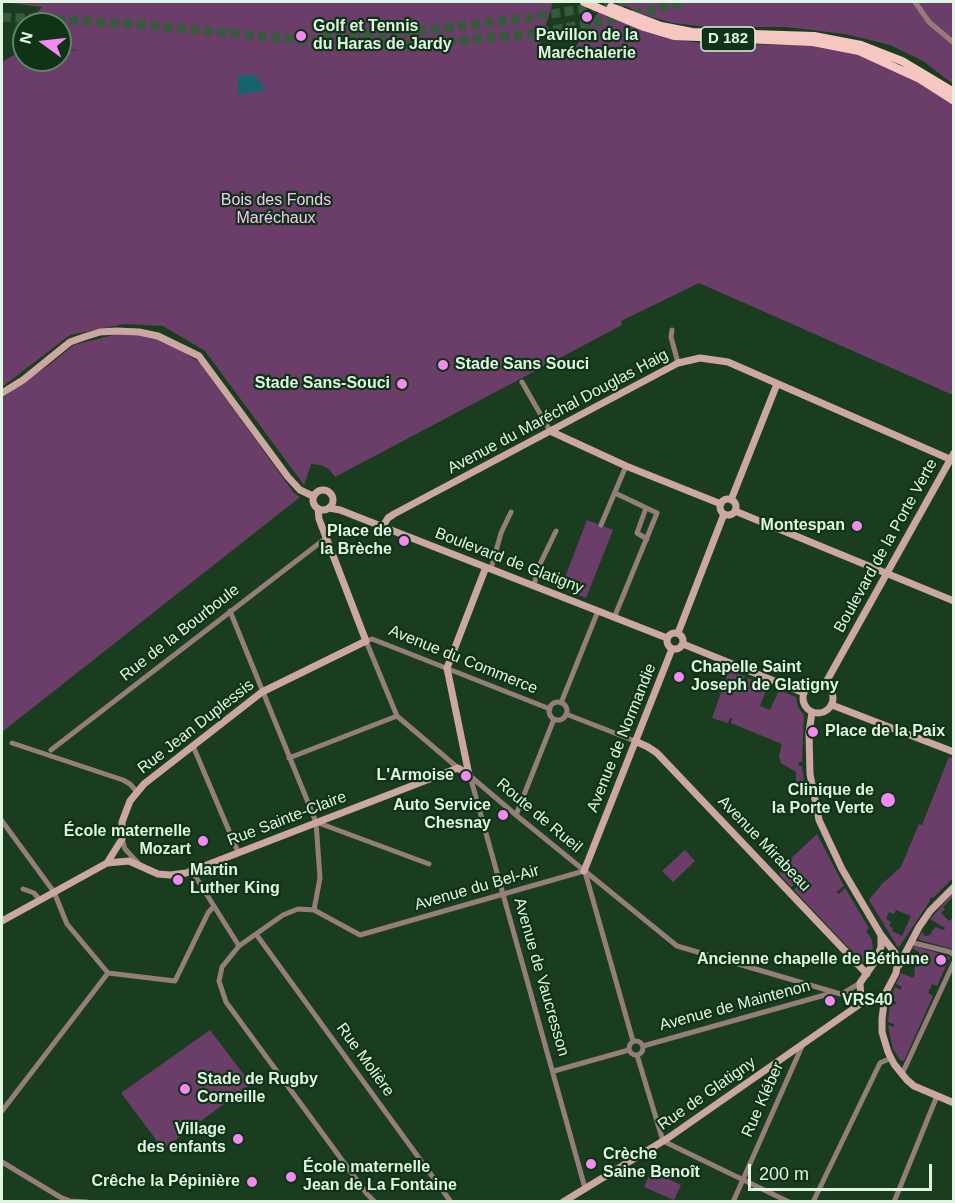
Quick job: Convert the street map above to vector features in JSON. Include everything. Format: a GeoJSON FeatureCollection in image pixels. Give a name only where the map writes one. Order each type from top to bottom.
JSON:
{"type":"FeatureCollection","features":[{"type":"Feature","properties":{"kind":"main road","name":"D 182"},"geometry":{"type":"LineString","coordinates":[[584,2],[644,27],[674,36],[813,42],[859,51],[918,78],[954,101]]}},
{"type":"Feature","properties":{"kind":"main road","name":"D 182"},"geometry":{"type":"LineString","coordinates":[[598,2],[646,21],[692,32],[814,36],[861,45],[902,61],[954,92]]}},
{"type":"Feature","properties":{"kind":"street"},"geometry":{"type":"LineString","coordinates":[[915,2],[930,22],[954,43]]}},
{"type":"Feature","properties":{"kind":"street"},"geometry":{"type":"LineString","coordinates":[[672,330],[670,337],[678,363]]}},
{"type":"Feature","properties":{"kind":"street"},"geometry":{"type":"LineString","coordinates":[[2,393],[77,339],[100,332],[117,331],[158,336],[200,356],[288,477],[300,490],[314,496]]}},
{"type":"Feature","properties":{"kind":"street","name":"Avenue du Maréchal Douglas Haig"},"geometry":{"type":"LineString","coordinates":[[383,526],[394,514],[678,363],[700,358],[722,360],[952,458]]}},
{"type":"Feature","properties":{"kind":"street"},"geometry":{"type":"LineString","coordinates":[[522,382],[550,431],[626,466],[721,504]]}},
{"type":"Feature","properties":{"kind":"street"},"geometry":{"type":"LineString","coordinates":[[731,500],[777,384]]}},
{"type":"Feature","properties":{"kind":"street","name":"Boulevard de la Porte Verte"},"geometry":{"type":"LineString","coordinates":[[825,684],[952,458]]}},
{"type":"Feature","properties":{"kind":"street"},"geometry":{"type":"LineString","coordinates":[[601,525],[626,466]]}},
{"type":"Feature","properties":{"kind":"street"},"geometry":{"type":"LineString","coordinates":[[320,490],[327,490],[331,494],[327,507],[313,503],[314,496],[320,490]]}},
{"type":"Feature","properties":{"kind":"street"},"geometry":{"type":"LineString","coordinates":[[614,618],[657,513],[615,493]]}},
{"type":"Feature","properties":{"kind":"street"},"geometry":{"type":"LineString","coordinates":[[721,504],[731,500]]}},
{"type":"Feature","properties":{"kind":"street"},"geometry":{"type":"LineString","coordinates":[[731,500],[735,505],[735,511]]}},
{"type":"Feature","properties":{"kind":"street"},"geometry":{"type":"LineString","coordinates":[[721,504],[724,514]]}},
{"type":"Feature","properties":{"kind":"street","name":"Boulevard de Glatigny"},"geometry":{"type":"LineString","coordinates":[[327,507],[383,526],[667,639]]}},
{"type":"Feature","properties":{"kind":"street","name":"Route de Rueil"},"geometry":{"type":"LineString","coordinates":[[327,507],[320,523],[397,716],[680,948],[862,1001]]}},
{"type":"Feature","properties":{"kind":"street"},"geometry":{"type":"LineString","coordinates":[[646,508],[637,533],[646,539]]}},
{"type":"Feature","properties":{"kind":"street"},"geometry":{"type":"LineString","coordinates":[[735,511],[954,601]]}},
{"type":"Feature","properties":{"kind":"street"},"geometry":{"type":"LineString","coordinates":[[724,514],[729,515],[735,511]]}},
{"type":"Feature","properties":{"kind":"street"},"geometry":{"type":"LineString","coordinates":[[465,771],[447,668],[498,549],[501,533],[511,512]]}},
{"type":"Feature","properties":{"kind":"street"},"geometry":{"type":"LineString","coordinates":[[678,633],[724,514]]}},
{"type":"Feature","properties":{"kind":"street"},"geometry":{"type":"LineString","coordinates":[[534,585],[539,566],[556,531]]}},
{"type":"Feature","properties":{"kind":"street","name":"Rue de la Bourboule"},"geometry":{"type":"LineString","coordinates":[[51,750],[326,538]]}},
{"type":"Feature","properties":{"kind":"street"},"geometry":{"type":"LineString","coordinates":[[230,611],[316,822],[320,878],[314,910],[298,909],[283,915],[239,946],[222,967],[219,981],[226,1002],[375,1202]]}},
{"type":"Feature","properties":{"kind":"street"},"geometry":{"type":"LineString","coordinates":[[561,703],[598,611]]}},
{"type":"Feature","properties":{"kind":"street"},"geometry":{"type":"LineString","coordinates":[[678,633],[684,639],[683,644],[677,650],[672,649],[668,646],[667,639],[670,634],[678,633]]}},
{"type":"Feature","properties":{"kind":"street","name":"Avenue du Commerce"},"geometry":{"type":"LineString","coordinates":[[366,641],[372,639],[550,709]]}},
{"type":"Feature","properties":{"kind":"street","name":"Rue Jean Duplessis"},"geometry":{"type":"LineString","coordinates":[[122,839],[124,816],[130,801],[155,774],[262,692],[366,641]]}},
{"type":"Feature","properties":{"kind":"street"},"geometry":{"type":"LineString","coordinates":[[683,644],[804,693]]}},
{"type":"Feature","properties":{"kind":"street","name":"Avenue de Normandie"},"geometry":{"type":"LineString","coordinates":[[584,871],[672,649]]}},
{"type":"Feature","properties":{"kind":"street"},"geometry":{"type":"LineString","coordinates":[[825,684],[833,695],[832,705],[821,713],[812,712],[805,705],[804,693],[811,685],[825,684]]}},
{"type":"Feature","properties":{"kind":"street"},"geometry":{"type":"LineString","coordinates":[[561,703],[553,704],[550,714],[554,719],[560,720],[566,714]]}},
{"type":"Feature","properties":{"kind":"street"},"geometry":{"type":"LineString","coordinates":[[561,703],[566,709],[566,714]]}},
{"type":"Feature","properties":{"kind":"street"},"geometry":{"type":"LineString","coordinates":[[832,705],[954,752]]}},
{"type":"Feature","properties":{"kind":"street"},"geometry":{"type":"LineString","coordinates":[[812,712],[809,733],[810,774],[819,820],[842,869],[881,935],[894,952],[897,968]]}},
{"type":"Feature","properties":{"kind":"street"},"geometry":{"type":"LineString","coordinates":[[566,714],[635,741]]}},
{"type":"Feature","properties":{"kind":"street"},"geometry":{"type":"LineString","coordinates":[[289,758],[397,716]]}},
{"type":"Feature","properties":{"kind":"street"},"geometry":{"type":"LineString","coordinates":[[516,815],[554,719]]}},
{"type":"Feature","properties":{"kind":"street","name":"Avenue Mirabeau"},"geometry":{"type":"LineString","coordinates":[[635,741],[657,753],[867,974]]}},
{"type":"Feature","properties":{"kind":"street"},"geometry":{"type":"LineString","coordinates":[[12,743],[123,780],[130,784],[136,792]]}},
{"type":"Feature","properties":{"kind":"street"},"geometry":{"type":"LineString","coordinates":[[193,746],[238,852]]}},
{"type":"Feature","properties":{"kind":"street","name":"Rue Sainte-Claire"},"geometry":{"type":"LineString","coordinates":[[122,839],[125,849],[141,866],[165,875],[178,875],[316,822],[465,771]]}},
{"type":"Feature","properties":{"kind":"street","name":"Avenue de Vaucresson"},"geometry":{"type":"LineString","coordinates":[[465,771],[474,784],[585,1188]]}},
{"type":"Feature","properties":{"kind":"street"},"geometry":{"type":"LineString","coordinates":[[2,821],[54,892],[67,924],[108,973],[175,981],[208,913],[214,906]]}},
{"type":"Feature","properties":{"kind":"street"},"geometry":{"type":"LineString","coordinates":[[316,822],[429,864]]}},
{"type":"Feature","properties":{"kind":"street"},"geometry":{"type":"LineString","coordinates":[[107,863],[122,839]]}},
{"type":"Feature","properties":{"kind":"street"},"geometry":{"type":"LineString","coordinates":[[2,921],[107,863],[129,861],[141,866]]}},
{"type":"Feature","properties":{"kind":"street"},"geometry":{"type":"LineString","coordinates":[[192,871],[239,946]]}},
{"type":"Feature","properties":{"kind":"street"},"geometry":{"type":"LineString","coordinates":[[584,871],[633,1041]]}},
{"type":"Feature","properties":{"kind":"street","name":"Avenue du Bel-Air"},"geometry":{"type":"LineString","coordinates":[[314,910],[360,935],[584,871]]}},
{"type":"Feature","properties":{"kind":"street"},"geometry":{"type":"LineString","coordinates":[[954,887],[930,911],[906,949],[885,993],[882,1019],[884,1038],[891,1058],[902,1074],[914,1086],[954,1102]]}},
{"type":"Feature","properties":{"kind":"street"},"geometry":{"type":"LineString","coordinates":[[23,889],[34,892],[40,900]]}},
{"type":"Feature","properties":{"kind":"street","name":"Rue Molière"},"geometry":{"type":"LineString","coordinates":[[256,934],[451,1202]]}},
{"type":"Feature","properties":{"kind":"street"},"geometry":{"type":"LineString","coordinates":[[842,994],[860,983],[867,974],[880,953],[881,935]]}},
{"type":"Feature","properties":{"kind":"street"},"geometry":{"type":"LineString","coordinates":[[910,942],[950,952],[954,956]]}},
{"type":"Feature","properties":{"kind":"street"},"geometry":{"type":"LineString","coordinates":[[880,953],[906,949]]}},
{"type":"Feature","properties":{"kind":"street"},"geometry":{"type":"LineString","coordinates":[[902,1074],[954,962]]}},
{"type":"Feature","properties":{"kind":"street"},"geometry":{"type":"LineString","coordinates":[[2,1111],[108,973]]}},
{"type":"Feature","properties":{"kind":"street"},"geometry":{"type":"LineString","coordinates":[[860,983],[862,1001],[872,1003],[882,1019]]}},
{"type":"Feature","properties":{"kind":"street","name":"Avenue de Maintenon"},"geometry":{"type":"LineString","coordinates":[[643,1046],[834,993]]}},
{"type":"Feature","properties":{"kind":"street"},"geometry":{"type":"LineString","coordinates":[[872,1003],[885,993]]}},
{"type":"Feature","properties":{"kind":"street","name":"Rue de Glatigny"},"geometry":{"type":"LineString","coordinates":[[563,1202],[663,1141],[862,1001]]}},
{"type":"Feature","properties":{"kind":"street"},"geometry":{"type":"LineString","coordinates":[[633,1041],[638,1041],[643,1046],[641,1052],[637,1054]]}},
{"type":"Feature","properties":{"kind":"street"},"geometry":{"type":"LineString","coordinates":[[629,1050],[633,1041]]}},
{"type":"Feature","properties":{"kind":"street","name":"Rue Kléber"},"geometry":{"type":"LineString","coordinates":[[733,1202],[803,1043]]}},
{"type":"Feature","properties":{"kind":"street"},"geometry":{"type":"LineString","coordinates":[[554,1071],[629,1050]]}},
{"type":"Feature","properties":{"kind":"street"},"geometry":{"type":"LineString","coordinates":[[629,1050],[637,1054]]}},
{"type":"Feature","properties":{"kind":"street"},"geometry":{"type":"LineString","coordinates":[[637,1054],[663,1141],[789,1202]]}},
{"type":"Feature","properties":{"kind":"street"},"geometry":{"type":"LineString","coordinates":[[813,1202],[880,1063],[891,1058]]}},
{"type":"Feature","properties":{"kind":"street"},"geometry":{"type":"LineString","coordinates":[[894,1202],[937,1096]]}},
{"type":"Feature","properties":{"kind":"street"},"geometry":{"type":"LineString","coordinates":[[2,1162],[70,1202],[87,1202]]}},
{"type":"Feature","properties":{"kind":"green space","name":"Bois des Fonds Maréchaux"},"geometry":{"type":"Polygon","coordinates":[[[2,2],[553,2],[538,51],[573,51],[599,11],[665,37],[680,40],[706,44],[813,45],[858,54],[896,69],[953,103],[953,395],[699,283],[621,321],[622,325],[335,477],[329,469],[311,464],[304,485],[205,351],[163,326],[124,324],[70,335],[2,387],[2,62],[12,56],[12,72],[72,72],[72,50],[81,50],[72,50],[72,12],[38,12],[42,7],[2,2]]]}},
{"type":"Feature","properties":{"kind":"green space"},"geometry":{"type":"Polygon","coordinates":[[[616,2],[953,2],[953,84],[923,61],[890,45],[870,40],[845,34],[786,27],[707,27],[673,23],[647,16],[616,2]]]}},
{"type":"Feature","properties":{"kind":"green space"},"geometry":{"type":"Polygon","coordinates":[[[125,332],[160,338],[199,362],[294,493],[300,497],[2,732],[2,398],[74,345],[125,332]]]}},
{"type":"Feature","properties":{"kind":"green space"},"geometry":{"type":"Polygon","coordinates":[[[587,520],[613,530],[586,598],[561,588],[587,520]]]}},
{"type":"Feature","properties":{"kind":"green space"},"geometry":{"type":"Polygon","coordinates":[[[729,670],[745,676],[742,685],[745,686],[748,678],[768,686],[760,706],[770,710],[779,690],[796,697],[798,707],[804,715],[802,762],[798,763],[802,766],[805,788],[796,791],[796,772],[781,763],[779,756],[782,744],[731,723],[732,718],[728,723],[712,718],[729,670]]]}},
{"type":"Feature","properties":{"kind":"green space"},"geometry":{"type":"Polygon","coordinates":[[[949,757],[954,758],[953,878],[933,898],[930,897],[930,901],[899,947],[869,900],[882,884],[901,867],[919,824],[922,825],[949,757]],[[896,910],[894,914],[889,912],[886,919],[891,922],[889,926],[893,928],[892,931],[902,936],[911,916],[896,910]]]}},
{"type":"Feature","properties":{"kind":"green space"},"geometry":{"type":"Polygon","coordinates":[[[817,834],[844,886],[836,892],[839,894],[845,888],[869,928],[866,931],[872,940],[873,948],[869,963],[863,963],[794,890],[797,886],[795,884],[791,887],[779,874],[788,866],[786,863],[817,834]]]}},
{"type":"Feature","properties":{"kind":"green space"},"geometry":{"type":"Polygon","coordinates":[[[685,850],[695,861],[673,882],[662,871],[685,850]]]}},
{"type":"Feature","properties":{"kind":"green space"},"geometry":{"type":"Polygon","coordinates":[[[953,893],[953,897],[943,907],[945,909],[941,913],[949,921],[953,918],[953,949],[919,940],[922,932],[925,936],[930,935],[935,927],[944,930],[945,928],[930,919],[953,893]]]}},
{"type":"Feature","properties":{"kind":"green space"},"geometry":{"type":"Polygon","coordinates":[[[915,946],[950,957],[937,986],[932,984],[928,993],[933,996],[904,1061],[900,1060],[893,1049],[888,1025],[893,1027],[895,1025],[888,1022],[890,1002],[895,1005],[896,1002],[890,1000],[895,987],[901,990],[902,987],[896,984],[901,973],[913,978],[915,974],[914,968],[917,965],[919,952],[912,948],[915,946]]]}},
{"type":"Feature","properties":{"kind":"green space","name":"Stade de Rugby Corneille"},"geometry":{"type":"Polygon","coordinates":[[[210,1030],[251,1084],[163,1149],[121,1093],[210,1030]]]}},
{"type":"Feature","properties":{"kind":"green space"},"geometry":{"type":"Polygon","coordinates":[[[651,1171],[681,1185],[674,1200],[644,1187],[651,1171]]]}},
{"type":"Feature","properties":{"kind":"water"},"geometry":{"type":"Polygon","coordinates":[[[238,75],[255,75],[266,90],[238,95],[238,75]]]}},
{"type":"Feature","properties":{"kind":"tunnel"},"geometry":{"type":"LineString","coordinates":[[323,36],[411,32],[527,18],[624,2]]}},
{"type":"Feature","properties":{"kind":"tunnel"},"geometry":{"type":"LineString","coordinates":[[2,17],[135,24],[311,41],[414,45],[531,34],[613,19],[685,2]]}},
{"type":"Feature","properties":{"kind":"place","name":"Pavillon de la Maréchalerie"},"geometry":{"type":"Point","coordinates":[587,17]}},
{"type":"Feature","properties":{"kind":"place","name":"Golf et Tennis du Haras de Jardy"},"geometry":{"type":"Point","coordinates":[301,36]}},
{"type":"Feature","properties":{"kind":"place","name":"Stade Sans Souci"},"geometry":{"type":"Point","coordinates":[443,365]}},
{"type":"Feature","properties":{"kind":"place","name":"Stade Sans-Souci"},"geometry":{"type":"Point","coordinates":[402,384]}},
{"type":"Feature","properties":{"kind":"place","name":"Montespan"},"geometry":{"type":"Point","coordinates":[857,526]}},
{"type":"Feature","properties":{"kind":"place","name":"Place de la Brèche"},"geometry":{"type":"Point","coordinates":[404,541]}},
{"type":"Feature","properties":{"kind":"place","name":"Chapelle Saint Joseph de Glatigny"},"geometry":{"type":"Point","coordinates":[679,677]}},
{"type":"Feature","properties":{"kind":"place","name":"Place de la Paix"},"geometry":{"type":"Point","coordinates":[813,732]}},
{"type":"Feature","properties":{"kind":"place","name":"L'Armoise"},"geometry":{"type":"Point","coordinates":[466,776]}},
{"type":"Feature","properties":{"kind":"place","name":"Clinique de la Porte Verte"},"geometry":{"type":"Point","coordinates":[888,800]}},
{"type":"Feature","properties":{"kind":"place","name":"Auto Service Chesnay"},"geometry":{"type":"Point","coordinates":[503,815]}},
{"type":"Feature","properties":{"kind":"place","name":"École maternelle Mozart"},"geometry":{"type":"Point","coordinates":[203,841]}},
{"type":"Feature","properties":{"kind":"place","name":"Martin Luther King"},"geometry":{"type":"Point","coordinates":[178,880]}},
{"type":"Feature","properties":{"kind":"place","name":"Ancienne chapelle de Béthune"},"geometry":{"type":"Point","coordinates":[941,960]}},
{"type":"Feature","properties":{"kind":"place","name":"VRS40"},"geometry":{"type":"Point","coordinates":[830,1001]}},
{"type":"Feature","properties":{"kind":"place","name":"Stade de Rugby Corneille"},"geometry":{"type":"Point","coordinates":[185,1089]}},
{"type":"Feature","properties":{"kind":"place","name":"Village des enfants"},"geometry":{"type":"Point","coordinates":[238,1139]}},
{"type":"Feature","properties":{"kind":"place","name":"Crèche Saine Benoît"},"geometry":{"type":"Point","coordinates":[591,1164]}},
{"type":"Feature","properties":{"kind":"place","name":"École maternelle Jean de La Fontaine"},"geometry":{"type":"Point","coordinates":[291,1177]}},
{"type":"Feature","properties":{"kind":"place","name":"Crêche la Pépinière"},"geometry":{"type":"Point","coordinates":[252,1182]}}]}
